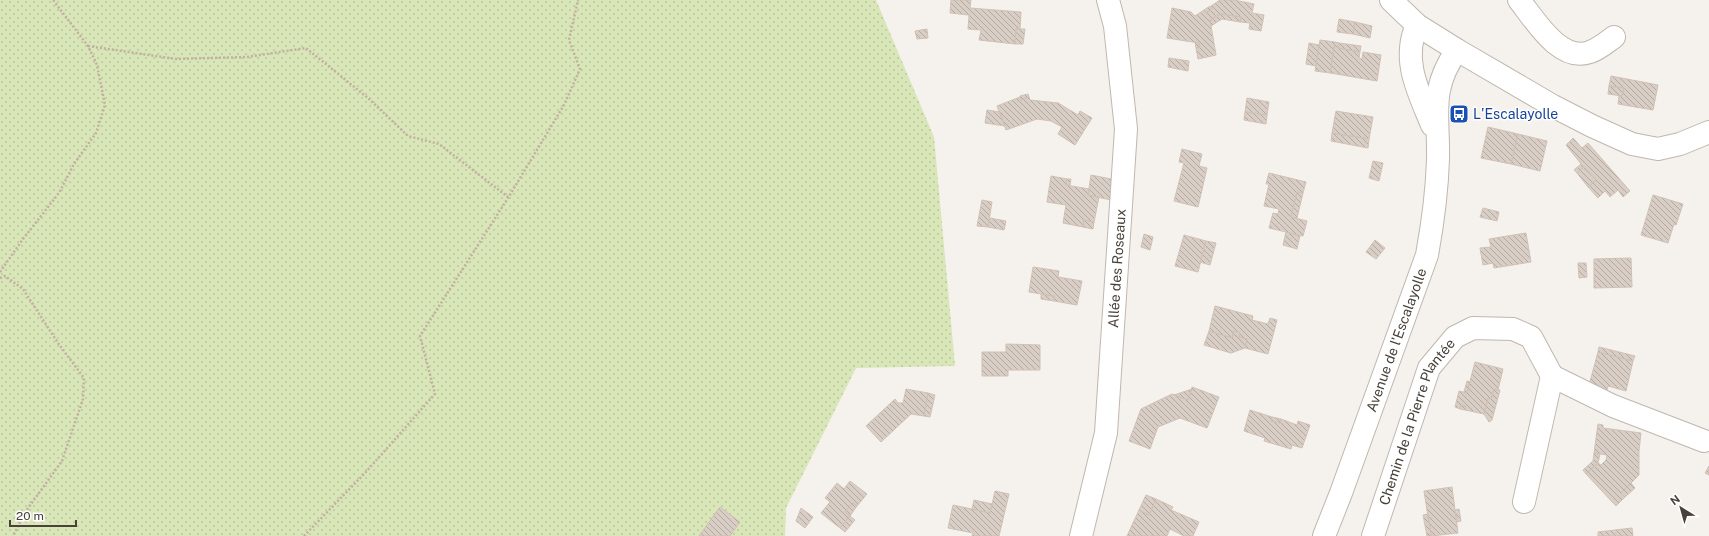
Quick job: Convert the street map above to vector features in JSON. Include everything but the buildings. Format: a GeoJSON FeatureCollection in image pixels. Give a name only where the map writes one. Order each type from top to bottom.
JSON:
{"type":"FeatureCollection","features":[{"type":"Feature","properties":{"kind":"street","name":"Allée des Roseaux"},"geometry":{"type":"LineString","coordinates":[[1081,536],[1106,433],[1126,129],[1115,26],[1108,0]]}},
{"type":"Feature","properties":{"kind":"street"},"geometry":{"type":"LineString","coordinates":[[1391,0],[1417,25],[1457,50],[1560,109],[1592,126],[1632,144],[1658,149],[1680,144],[1709,132]]}},
{"type":"Feature","properties":{"kind":"street"},"geometry":{"type":"LineString","coordinates":[[1519,0],[1546,34],[1561,49],[1577,53],[1590,52],[1614,37]]}},
{"type":"Feature","properties":{"kind":"street","name":"Avenue de l'Escalayolle"},"geometry":{"type":"LineString","coordinates":[[1417,25],[1412,37],[1410,63],[1438,138]]}},
{"type":"Feature","properties":{"kind":"street","name":"Avenue de l'Escalayolle"},"geometry":{"type":"LineString","coordinates":[[1324,536],[1427,256],[1435,215],[1438,158],[1437,98],[1443,72],[1457,50]]}},
{"type":"Feature","properties":{"kind":"street","name":"Chemin de la Pierre Plantée"},"geometry":{"type":"LineString","coordinates":[[1373,536],[1428,368],[1455,337],[1473,328],[1513,329],[1530,337],[1552,376]]}},
{"type":"Feature","properties":{"kind":"street"},"geometry":{"type":"LineString","coordinates":[[1524,502],[1552,376],[1613,406],[1704,441]]}},
{"type":"Feature","properties":{"kind":"path"},"geometry":{"type":"LineString","coordinates":[[0,272],[23,239],[59,193],[74,164],[96,134],[105,105],[97,65],[88,46],[53,0]]}},
{"type":"Feature","properties":{"kind":"path"},"geometry":{"type":"LineString","coordinates":[[304,536],[365,473],[435,394],[420,336],[508,198],[564,105],[580,69],[569,40],[578,0]]}},
{"type":"Feature","properties":{"kind":"path"},"geometry":{"type":"LineString","coordinates":[[88,46],[176,59],[247,57],[306,48],[368,98],[408,136],[439,144],[508,198]]}},
{"type":"Feature","properties":{"kind":"path"},"geometry":{"type":"LineString","coordinates":[[0,278],[5,276],[23,289],[58,343],[84,378],[83,399],[62,461],[26,511],[13,536]]}},
{"type":"Feature","properties":{"kind":"green space"},"geometry":{"type":"Polygon","coordinates":[[[0,0],[876,0],[934,137],[955,366],[856,368],[786,508],[785,536],[0,536],[0,0]]]}},
{"type":"Feature","properties":{"kind":"place","name":"L'Escalayolle"},"geometry":{"type":"Point","coordinates":[1459,114]}}]}
